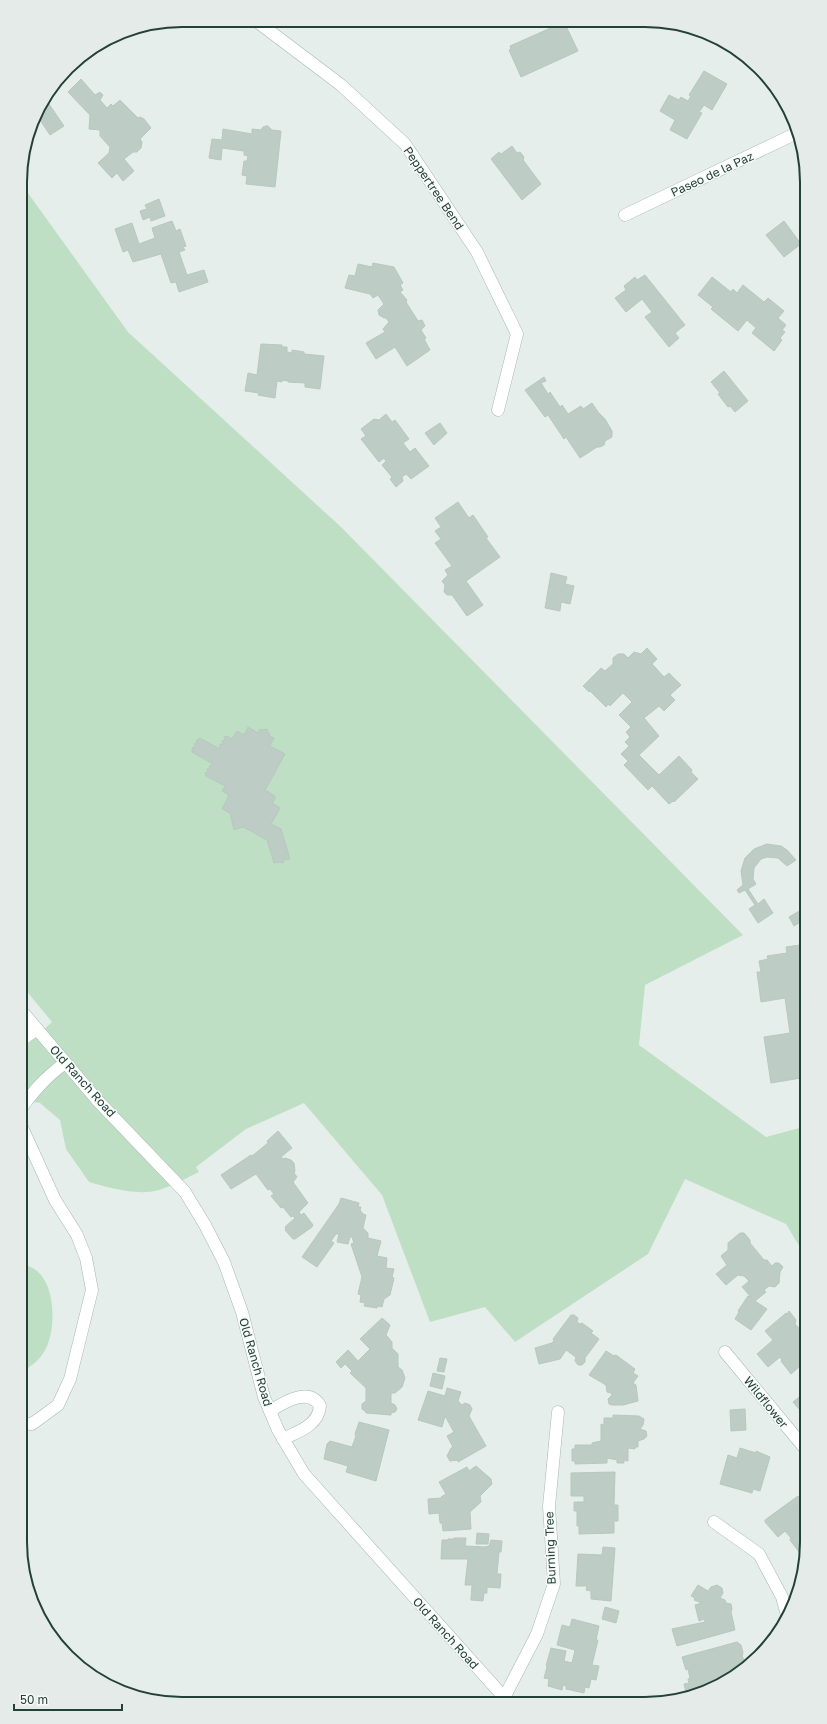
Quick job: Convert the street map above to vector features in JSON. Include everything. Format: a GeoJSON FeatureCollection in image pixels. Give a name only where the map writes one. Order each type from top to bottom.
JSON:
{"type":"FeatureCollection","features":[{"type":"Feature","properties":{"kind":"street","name":"Peppertree Bend"},"geometry":{"type":"LineString","coordinates":[[264,27],[341,85],[405,144],[477,252],[517,334],[498,410]]}},
{"type":"Feature","properties":{"kind":"street","name":"Paseo de la Paz"},"geometry":{"type":"LineString","coordinates":[[625,215],[793,135]]}},
{"type":"Feature","properties":{"kind":"street","name":"Old Ranch Road"},"geometry":{"type":"LineString","coordinates":[[27,1017],[98,1101],[185,1192],[205,1225],[224,1262],[242,1312],[264,1397],[283,1439],[304,1474],[503,1697]]}},
{"type":"Feature","properties":{"kind":"street"},"geometry":{"type":"LineString","coordinates":[[27,1036],[37,1029]]}},
{"type":"Feature","properties":{"kind":"street"},"geometry":{"type":"LineString","coordinates":[[27,1100],[34,1090],[48,1076],[65,1063]]}},
{"type":"Feature","properties":{"kind":"street"},"geometry":{"type":"LineString","coordinates":[[27,1138],[55,1200],[76,1235],[86,1258],[92,1290],[70,1379],[58,1405],[32,1424],[27,1424]]}},
{"type":"Feature","properties":{"kind":"street","name":"Wildflower"},"geometry":{"type":"LineString","coordinates":[[725,1352],[800,1443]]}},
{"type":"Feature","properties":{"kind":"street"},"geometry":{"type":"LineString","coordinates":[[270,1411],[295,1397],[303,1396],[313,1399],[320,1406],[320,1411],[314,1422],[283,1439]]}},
{"type":"Feature","properties":{"kind":"street","name":"Burning Tree"},"geometry":{"type":"LineString","coordinates":[[509,1697],[537,1634],[554,1584],[548,1506],[558,1412]]}},
{"type":"Feature","properties":{"kind":"street"},"geometry":{"type":"LineString","coordinates":[[714,1522],[759,1554],[782,1597],[785,1608]]}},
{"type":"Feature","properties":{"kind":"green space"},"geometry":{"type":"Polygon","coordinates":[[[27,192],[128,332],[341,527],[743,935],[645,985],[639,1045],[766,1137],[800,1128],[800,1247],[786,1224],[685,1179],[648,1254],[515,1342],[485,1307],[430,1322],[382,1195],[304,1103],[246,1129],[196,1167],[199,1172],[159,1190],[151,1192],[133,1192],[89,1182],[66,1149],[60,1120],[40,1103],[27,1101],[27,1045],[52,1022],[27,992],[27,192]]]}},
{"type":"Feature","properties":{"kind":"green space"},"geometry":{"type":"Polygon","coordinates":[[[27,1267],[33,1268],[42,1276],[48,1288],[52,1302],[53,1317],[47,1345],[42,1355],[27,1368],[27,1267]]]}},
{"type":"Feature","properties":{"kind":"building"},"geometry":{"type":"Polygon","coordinates":[[[553,27],[566,27],[578,51],[521,77],[509,50],[511,49],[510,46],[553,27]]]}},
{"type":"Feature","properties":{"kind":"building"},"geometry":{"type":"Polygon","coordinates":[[[704,71],[727,84],[712,110],[704,105],[699,112],[702,113],[687,139],[670,130],[675,120],[660,111],[669,95],[679,100],[681,97],[688,101],[691,96],[689,95],[704,71]]]}},
{"type":"Feature","properties":{"kind":"building"},"geometry":{"type":"Polygon","coordinates":[[[81,79],[95,95],[100,92],[103,95],[100,100],[107,108],[111,104],[113,106],[120,100],[138,118],[140,117],[144,119],[151,128],[140,139],[142,142],[141,148],[124,159],[134,171],[123,181],[117,173],[112,178],[98,163],[109,153],[110,147],[100,136],[100,130],[89,129],[90,115],[68,92],[81,79]]]}},
{"type":"Feature","properties":{"kind":"building"},"geometry":{"type":"Polygon","coordinates":[[[49,104],[64,126],[50,135],[40,120],[49,104]]]}},
{"type":"Feature","properties":{"kind":"building"},"geometry":{"type":"Polygon","coordinates":[[[266,126],[272,130],[281,131],[275,187],[246,184],[247,176],[242,175],[244,161],[247,161],[248,156],[244,155],[244,151],[222,148],[221,160],[209,158],[212,139],[222,140],[223,129],[252,134],[252,129],[261,130],[266,126]]]}},
{"type":"Feature","properties":{"kind":"building"},"geometry":{"type":"Polygon","coordinates":[[[512,146],[517,153],[520,152],[524,157],[523,160],[541,184],[522,200],[491,159],[499,152],[501,154],[512,146]]]}},
{"type":"Feature","properties":{"kind":"building"},"geometry":{"type":"Polygon","coordinates":[[[159,199],[165,216],[151,221],[150,217],[143,220],[140,211],[147,209],[145,205],[159,199]]]}},
{"type":"Feature","properties":{"kind":"building"},"geometry":{"type":"Polygon","coordinates":[[[172,221],[176,231],[180,229],[186,246],[183,247],[185,250],[179,252],[187,275],[204,270],[208,282],[179,292],[176,282],[171,283],[161,254],[133,262],[128,250],[123,252],[115,229],[132,223],[139,244],[155,238],[152,228],[172,221]]]}},
{"type":"Feature","properties":{"kind":"building"},"geometry":{"type":"Polygon","coordinates":[[[784,221],[800,245],[784,257],[766,235],[784,221]]]}},
{"type":"Feature","properties":{"kind":"building"},"geometry":{"type":"Polygon","coordinates":[[[373,263],[394,267],[403,283],[400,285],[403,290],[400,292],[407,300],[406,302],[418,321],[422,320],[425,326],[421,330],[426,338],[424,339],[430,350],[407,366],[395,347],[376,359],[366,343],[385,332],[383,329],[389,322],[386,318],[379,315],[378,310],[384,304],[378,295],[373,298],[370,294],[345,288],[349,275],[355,276],[358,264],[372,267],[373,263]]]}},
{"type":"Feature","properties":{"kind":"building"},"geometry":{"type":"Polygon","coordinates":[[[645,275],[685,325],[675,333],[679,338],[669,347],[645,317],[652,312],[642,299],[626,312],[615,298],[626,290],[624,286],[635,277],[637,280],[645,275]]]}},
{"type":"Feature","properties":{"kind":"building"},"geometry":{"type":"Polygon","coordinates":[[[712,277],[731,292],[733,289],[737,293],[743,285],[764,302],[768,298],[784,311],[778,318],[786,325],[782,330],[785,332],[780,338],[782,340],[774,351],[752,333],[756,328],[747,320],[738,331],[711,309],[713,307],[698,295],[712,277]]]}},
{"type":"Feature","properties":{"kind":"building"},"geometry":{"type":"Polygon","coordinates":[[[261,344],[282,345],[282,347],[287,347],[287,352],[292,353],[292,350],[304,352],[304,354],[324,356],[320,389],[305,387],[305,383],[288,382],[282,380],[282,382],[277,381],[275,398],[258,395],[259,393],[245,391],[248,373],[257,375],[261,344]]]}},
{"type":"Feature","properties":{"kind":"building"},"geometry":{"type":"Polygon","coordinates":[[[724,371],[748,401],[735,412],[730,406],[728,407],[718,394],[720,393],[711,382],[724,371]]]}},
{"type":"Feature","properties":{"kind":"building"},"geometry":{"type":"Polygon","coordinates":[[[544,377],[546,381],[541,383],[548,394],[550,392],[560,407],[562,405],[568,414],[581,406],[583,409],[592,403],[605,419],[612,431],[612,437],[605,441],[604,445],[597,447],[580,458],[566,437],[564,439],[548,415],[545,417],[525,390],[544,377]]]}},
{"type":"Feature","properties":{"kind":"building"},"geometry":{"type":"Polygon","coordinates":[[[386,414],[392,422],[395,420],[409,439],[403,443],[410,452],[415,448],[429,466],[411,479],[406,474],[402,477],[403,481],[396,487],[390,479],[392,477],[382,465],[386,461],[384,458],[379,462],[361,439],[366,436],[361,429],[374,419],[379,420],[386,414]]]}},
{"type":"Feature","properties":{"kind":"building"},"geometry":{"type":"Polygon","coordinates":[[[440,423],[447,433],[434,445],[425,433],[440,423]]]}},
{"type":"Feature","properties":{"kind":"building"},"geometry":{"type":"Polygon","coordinates":[[[458,502],[469,518],[473,515],[488,537],[486,538],[500,557],[466,581],[483,605],[467,616],[452,595],[447,595],[444,592],[445,585],[442,581],[448,575],[445,570],[452,566],[435,543],[441,539],[435,531],[441,527],[435,518],[458,502]]]}},
{"type":"Feature","properties":{"kind":"building"},"geometry":{"type":"Polygon","coordinates":[[[551,573],[567,577],[565,584],[574,586],[570,604],[561,602],[560,611],[545,608],[551,573]]]}},
{"type":"Feature","properties":{"kind":"building"},"geometry":{"type":"Polygon","coordinates":[[[647,648],[657,659],[652,664],[664,677],[669,673],[681,685],[670,695],[675,700],[664,711],[659,706],[644,718],[659,736],[639,755],[659,775],[679,756],[698,779],[674,802],[673,801],[669,804],[652,786],[648,790],[624,765],[628,761],[621,754],[629,746],[625,742],[630,737],[626,732],[631,727],[619,715],[632,702],[623,693],[610,706],[608,704],[606,707],[583,686],[601,668],[605,671],[613,664],[613,658],[618,654],[624,654],[628,658],[634,652],[641,654],[647,648]]]}},
{"type":"Feature","properties":{"kind":"building"},"geometry":{"type":"Polygon","coordinates":[[[248,727],[258,733],[260,729],[267,729],[268,733],[270,734],[269,736],[274,738],[270,746],[285,754],[265,790],[275,796],[275,800],[272,803],[280,808],[271,824],[281,829],[290,859],[284,860],[283,863],[274,863],[267,840],[243,827],[234,830],[230,813],[222,809],[229,795],[222,791],[225,786],[206,776],[205,773],[208,772],[207,769],[210,769],[209,766],[213,764],[192,752],[192,748],[195,747],[194,744],[197,743],[196,741],[200,738],[220,749],[220,744],[223,744],[222,741],[225,740],[224,737],[227,736],[232,739],[237,731],[244,735],[248,727]]]}},
{"type":"Feature","properties":{"kind":"building"},"geometry":{"type":"Polygon","coordinates":[[[767,844],[781,846],[796,860],[787,866],[778,858],[767,857],[761,859],[754,868],[753,879],[756,884],[748,889],[758,904],[764,899],[773,913],[758,923],[749,909],[755,905],[745,890],[739,893],[737,890],[743,885],[741,871],[745,858],[754,849],[767,844]]]}},
{"type":"Feature","properties":{"kind":"building"},"geometry":{"type":"Polygon","coordinates":[[[800,911],[800,922],[794,926],[789,917],[800,911]]]}},
{"type":"Feature","properties":{"kind":"building"},"geometry":{"type":"Polygon","coordinates":[[[800,945],[800,1078],[771,1083],[764,1037],[790,1033],[785,998],[761,1002],[757,972],[761,972],[759,961],[768,959],[767,956],[787,953],[786,947],[800,945]]]}},
{"type":"Feature","properties":{"kind":"building"},"geometry":{"type":"Polygon","coordinates":[[[278,1131],[292,1148],[281,1157],[283,1159],[285,1158],[291,1160],[294,1163],[294,1173],[297,1177],[293,1182],[308,1203],[299,1212],[301,1215],[304,1213],[313,1225],[295,1239],[293,1239],[285,1230],[285,1227],[295,1218],[293,1216],[291,1217],[283,1207],[281,1208],[271,1196],[274,1194],[270,1189],[268,1190],[256,1174],[231,1189],[221,1175],[251,1155],[252,1156],[268,1143],[267,1141],[278,1131]]]}},
{"type":"Feature","properties":{"kind":"building"},"geometry":{"type":"Polygon","coordinates":[[[341,1198],[359,1203],[358,1207],[361,1207],[360,1210],[366,1215],[363,1228],[368,1233],[368,1238],[381,1241],[377,1256],[387,1258],[386,1268],[394,1269],[392,1277],[394,1278],[390,1295],[384,1299],[382,1307],[378,1306],[377,1308],[364,1306],[365,1303],[360,1302],[361,1295],[358,1294],[362,1277],[351,1244],[354,1243],[352,1237],[350,1237],[348,1244],[337,1242],[339,1234],[336,1234],[331,1241],[334,1243],[317,1267],[302,1257],[339,1204],[341,1198]]]}},
{"type":"Feature","properties":{"kind":"building"},"geometry":{"type":"Polygon","coordinates":[[[740,1233],[744,1233],[764,1260],[767,1260],[772,1266],[775,1263],[779,1263],[783,1267],[780,1272],[779,1283],[775,1287],[769,1286],[764,1290],[766,1292],[755,1301],[767,1309],[751,1330],[735,1319],[739,1312],[738,1311],[748,1296],[751,1297],[742,1287],[749,1281],[744,1276],[738,1275],[726,1285],[716,1274],[727,1265],[721,1256],[728,1250],[728,1243],[740,1233]]]}},
{"type":"Feature","properties":{"kind":"building"},"geometry":{"type":"Polygon","coordinates":[[[789,1311],[796,1320],[795,1324],[800,1329],[800,1366],[791,1374],[781,1361],[782,1360],[780,1357],[768,1367],[757,1354],[773,1340],[765,1331],[786,1313],[787,1314],[789,1311]]]}},
{"type":"Feature","properties":{"kind":"building"},"geometry":{"type":"Polygon","coordinates":[[[571,1315],[578,1318],[577,1322],[580,1324],[582,1323],[593,1331],[591,1333],[599,1339],[585,1358],[585,1362],[582,1365],[578,1365],[575,1361],[576,1357],[566,1350],[560,1359],[539,1364],[535,1348],[552,1343],[554,1341],[553,1339],[571,1315]]]}},
{"type":"Feature","properties":{"kind":"building"},"geometry":{"type":"Polygon","coordinates":[[[382,1318],[390,1325],[386,1335],[392,1342],[392,1348],[398,1354],[398,1367],[402,1370],[405,1378],[402,1387],[395,1393],[391,1393],[391,1403],[395,1405],[397,1409],[395,1412],[391,1413],[391,1415],[366,1413],[362,1409],[362,1404],[366,1401],[366,1388],[350,1373],[352,1371],[345,1364],[341,1368],[336,1362],[348,1350],[358,1361],[370,1349],[360,1339],[382,1318]]]}},
{"type":"Feature","properties":{"kind":"building"},"geometry":{"type":"Polygon","coordinates":[[[606,1351],[614,1356],[616,1355],[635,1369],[633,1373],[638,1376],[633,1383],[636,1385],[638,1401],[623,1405],[609,1404],[608,1399],[612,1395],[611,1393],[607,1392],[606,1385],[589,1375],[606,1351]]]}},
{"type":"Feature","properties":{"kind":"building"},"geometry":{"type":"Polygon","coordinates":[[[440,1358],[447,1359],[444,1372],[437,1371],[440,1358]]]}},
{"type":"Feature","properties":{"kind":"building"},"geometry":{"type":"Polygon","coordinates":[[[433,1373],[445,1376],[442,1389],[430,1386],[433,1373]]]}},
{"type":"Feature","properties":{"kind":"building"},"geometry":{"type":"Polygon","coordinates":[[[447,1388],[461,1392],[458,1401],[462,1405],[465,1403],[470,1405],[472,1409],[469,1416],[486,1446],[458,1462],[458,1460],[450,1461],[447,1456],[453,1447],[447,1436],[454,1432],[445,1416],[442,1427],[418,1420],[428,1391],[445,1396],[447,1388]]]}},
{"type":"Feature","properties":{"kind":"building"},"geometry":{"type":"Polygon","coordinates":[[[800,1396],[800,1410],[793,1402],[800,1396]]]}},
{"type":"Feature","properties":{"kind":"building"},"geometry":{"type":"Polygon","coordinates":[[[745,1409],[746,1430],[731,1431],[730,1410],[745,1409]]]}},
{"type":"Feature","properties":{"kind":"building"},"geometry":{"type":"Polygon","coordinates":[[[613,1415],[639,1416],[644,1419],[643,1425],[640,1429],[646,1431],[647,1436],[638,1441],[638,1447],[635,1447],[635,1449],[628,1448],[628,1461],[624,1460],[624,1463],[617,1463],[617,1460],[607,1458],[607,1463],[575,1464],[575,1461],[572,1461],[572,1449],[575,1449],[575,1445],[592,1445],[592,1443],[601,1441],[601,1424],[604,1425],[604,1418],[613,1418],[613,1415]]]}},
{"type":"Feature","properties":{"kind":"building"},"geometry":{"type":"Polygon","coordinates":[[[359,1422],[389,1430],[376,1481],[346,1472],[348,1466],[324,1459],[327,1444],[330,1441],[352,1447],[359,1422]]]}},
{"type":"Feature","properties":{"kind":"building"},"geometry":{"type":"Polygon","coordinates":[[[740,1448],[756,1453],[756,1451],[770,1457],[760,1491],[753,1489],[752,1493],[720,1484],[728,1455],[737,1458],[740,1448]]]}},
{"type":"Feature","properties":{"kind":"building"},"geometry":{"type":"Polygon","coordinates":[[[476,1466],[491,1479],[492,1484],[480,1496],[481,1502],[470,1512],[471,1529],[443,1531],[439,1513],[429,1514],[428,1499],[442,1498],[441,1497],[446,1494],[439,1482],[467,1467],[469,1471],[476,1466]]]}},
{"type":"Feature","properties":{"kind":"building"},"geometry":{"type":"Polygon","coordinates":[[[615,1472],[614,1505],[618,1505],[618,1521],[614,1521],[614,1533],[579,1534],[579,1526],[577,1526],[577,1511],[574,1511],[574,1502],[584,1502],[584,1496],[571,1496],[571,1473],[615,1472]]]}},
{"type":"Feature","properties":{"kind":"building"},"geometry":{"type":"Polygon","coordinates":[[[798,1496],[800,1499],[800,1508],[798,1510],[800,1512],[800,1553],[785,1531],[778,1537],[765,1522],[765,1520],[798,1496]]]}},
{"type":"Feature","properties":{"kind":"building"},"geometry":{"type":"Polygon","coordinates":[[[477,1533],[489,1534],[488,1544],[476,1544],[477,1533]]]}},
{"type":"Feature","properties":{"kind":"building"},"geometry":{"type":"Polygon","coordinates":[[[466,1538],[465,1546],[485,1547],[489,1546],[491,1540],[502,1541],[501,1552],[499,1552],[497,1574],[501,1574],[500,1588],[487,1587],[487,1593],[484,1593],[483,1601],[471,1600],[472,1585],[465,1585],[468,1559],[441,1559],[442,1540],[466,1538]]]}},
{"type":"Feature","properties":{"kind":"building"},"geometry":{"type":"Polygon","coordinates":[[[603,1547],[615,1548],[611,1601],[591,1599],[591,1591],[586,1590],[587,1586],[576,1586],[578,1554],[602,1555],[603,1547]]]}},
{"type":"Feature","properties":{"kind":"building"},"geometry":{"type":"Polygon","coordinates":[[[698,1585],[708,1591],[711,1587],[717,1585],[722,1588],[723,1593],[720,1598],[725,1600],[726,1603],[731,1604],[731,1612],[735,1630],[677,1646],[672,1629],[705,1622],[704,1619],[699,1621],[695,1605],[702,1603],[694,1600],[695,1598],[691,1596],[698,1585]]]}},
{"type":"Feature","properties":{"kind":"building"},"geometry":{"type":"Polygon","coordinates":[[[605,1607],[619,1611],[616,1623],[602,1619],[605,1607]]]}},
{"type":"Feature","properties":{"kind":"building"},"geometry":{"type":"Polygon","coordinates":[[[572,1619],[599,1626],[596,1640],[598,1640],[592,1665],[599,1666],[596,1680],[591,1679],[589,1688],[585,1687],[584,1693],[566,1689],[566,1686],[563,1685],[562,1690],[548,1686],[549,1679],[544,1678],[551,1648],[566,1651],[564,1661],[572,1663],[575,1650],[557,1645],[562,1625],[570,1627],[572,1619]]]}},
{"type":"Feature","properties":{"kind":"building"},"geometry":{"type":"Polygon","coordinates":[[[737,1642],[741,1645],[744,1660],[740,1663],[740,1665],[714,1681],[686,1692],[684,1684],[689,1683],[688,1679],[690,1678],[688,1669],[686,1670],[682,1657],[737,1642]]]}}]}
